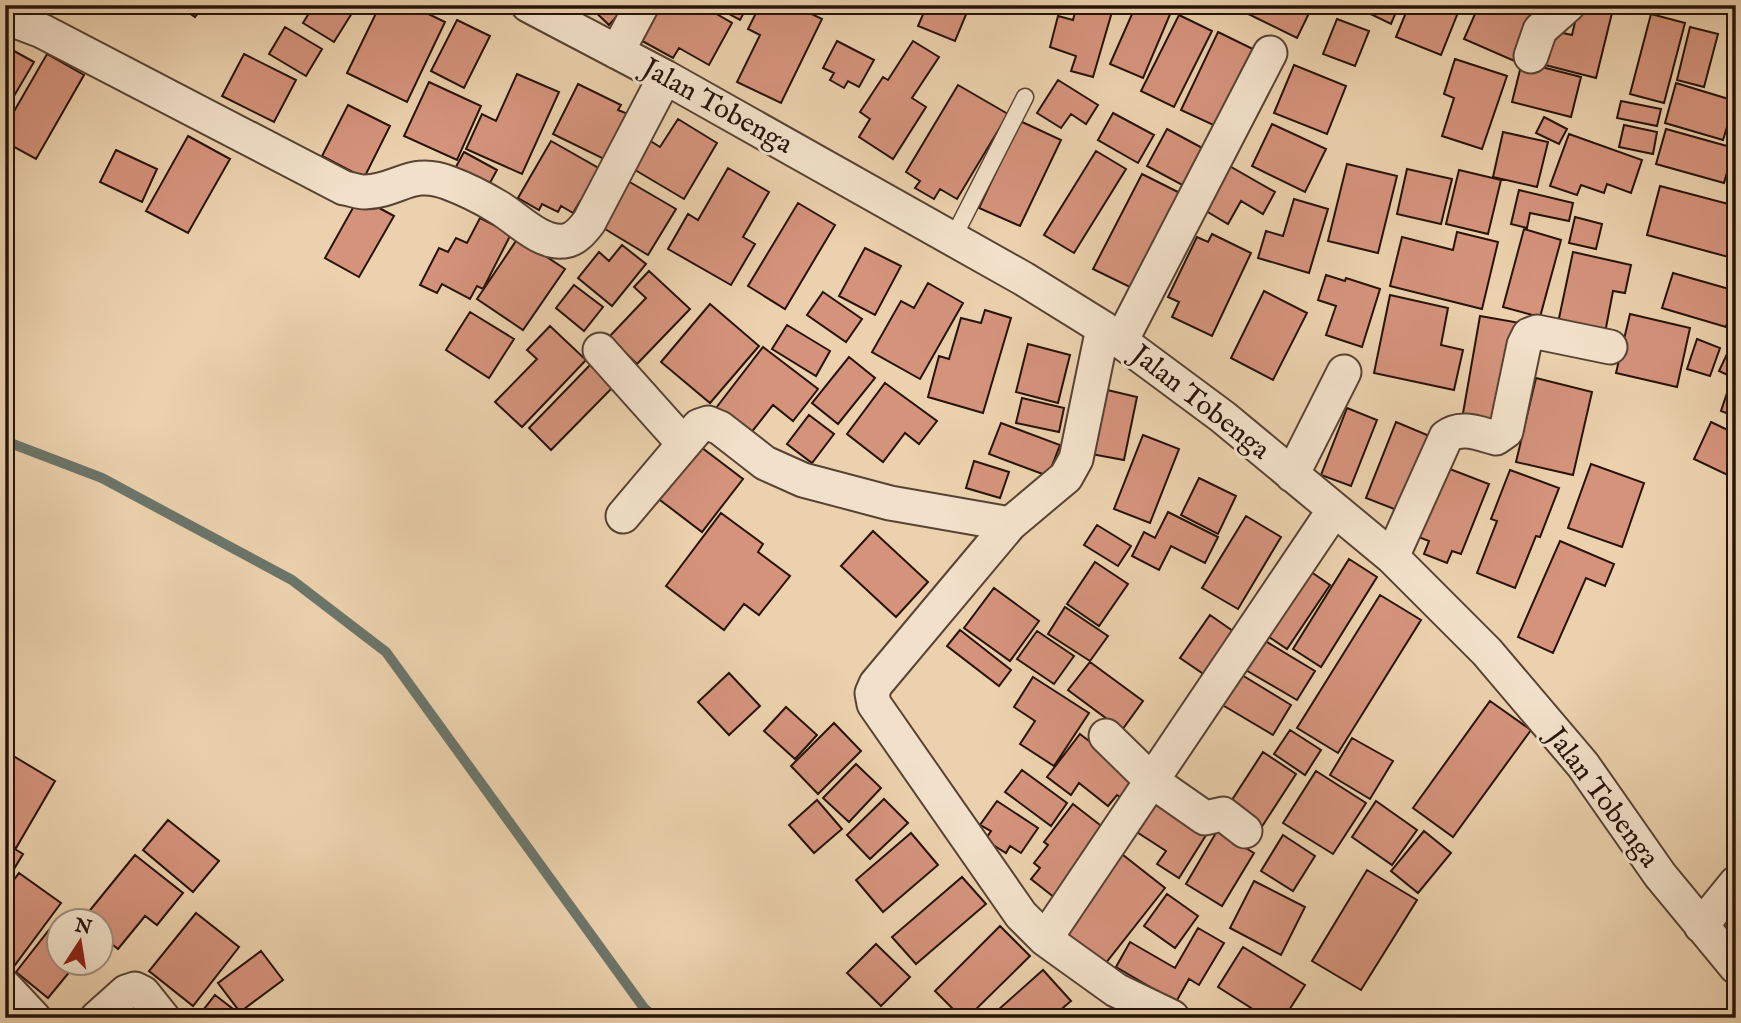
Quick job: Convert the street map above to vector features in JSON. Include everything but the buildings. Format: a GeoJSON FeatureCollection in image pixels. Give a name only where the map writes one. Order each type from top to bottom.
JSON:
{"type":"FeatureCollection","features":[{"type":"Feature","properties":{"kind":"street","name":"Jalan Tobenga"},"geometry":{"type":"LineString","coordinates":[[528,5],[665,77],[953,238],[1112,335],[1223,417],[1392,557],[1487,652],[1583,765],[1660,875],[1736,967]]}},
{"type":"Feature","properties":{"kind":"street"},"geometry":{"type":"LineString","coordinates":[[617,52],[642,5]]}},
{"type":"Feature","properties":{"kind":"street"},"geometry":{"type":"LineString","coordinates":[[1531,56],[1540,30],[1568,5]]}},
{"type":"Feature","properties":{"kind":"street"},"geometry":{"type":"LineString","coordinates":[[5,17],[42,31],[344,188],[364,192],[383,189],[411,178],[430,177],[450,183],[496,206],[546,239],[565,242],[580,234],[589,222],[665,77]]}},
{"type":"Feature","properties":{"kind":"street"},"geometry":{"type":"LineString","coordinates":[[1172,1017],[1116,990],[1045,939],[1021,915],[874,704],[872,693],[876,684],[1010,524],[1066,477],[1076,459],[1112,335],[1270,52]]}},
{"type":"Feature","properties":{"kind":"street"},"geometry":{"type":"LineString","coordinates":[[1392,557],[1446,437],[1454,431],[1464,430],[1496,438],[1506,431],[1524,345],[1529,335],[1537,332],[1610,346]]}},
{"type":"Feature","properties":{"kind":"street"},"geometry":{"type":"LineString","coordinates":[[600,350],[684,444]]}},
{"type":"Feature","properties":{"kind":"street"},"geometry":{"type":"LineString","coordinates":[[1292,475],[1344,372]]}},
{"type":"Feature","properties":{"kind":"street"},"geometry":{"type":"LineString","coordinates":[[623,516],[699,426],[708,423],[720,428],[765,463],[803,480],[890,503],[1010,524]]}},
{"type":"Feature","properties":{"kind":"street"},"geometry":{"type":"LineString","coordinates":[[1045,939],[1334,510]]}},
{"type":"Feature","properties":{"kind":"street"},"geometry":{"type":"LineString","coordinates":[[1106,736],[1152,781],[1205,818],[1223,814],[1245,831]]}},
{"type":"Feature","properties":{"kind":"street"},"geometry":{"type":"LineString","coordinates":[[1701,926],[1736,883]]}},
{"type":"Feature","properties":{"kind":"street"},"geometry":{"type":"LineString","coordinates":[[5,987],[34,1018]]}},
{"type":"Feature","properties":{"kind":"street"},"geometry":{"type":"LineString","coordinates":[[97,1018],[126,992],[135,989],[143,993],[163,1018]]}},
{"type":"Feature","properties":{"kind":"lane"},"geometry":{"type":"LineString","coordinates":[[953,238],[1025,97]]}},
{"type":"Feature","properties":{"kind":"waterway"},"geometry":{"type":"LineString","coordinates":[[5,441],[102,478],[292,580],[386,652],[644,1008],[656,1018]]}}]}
